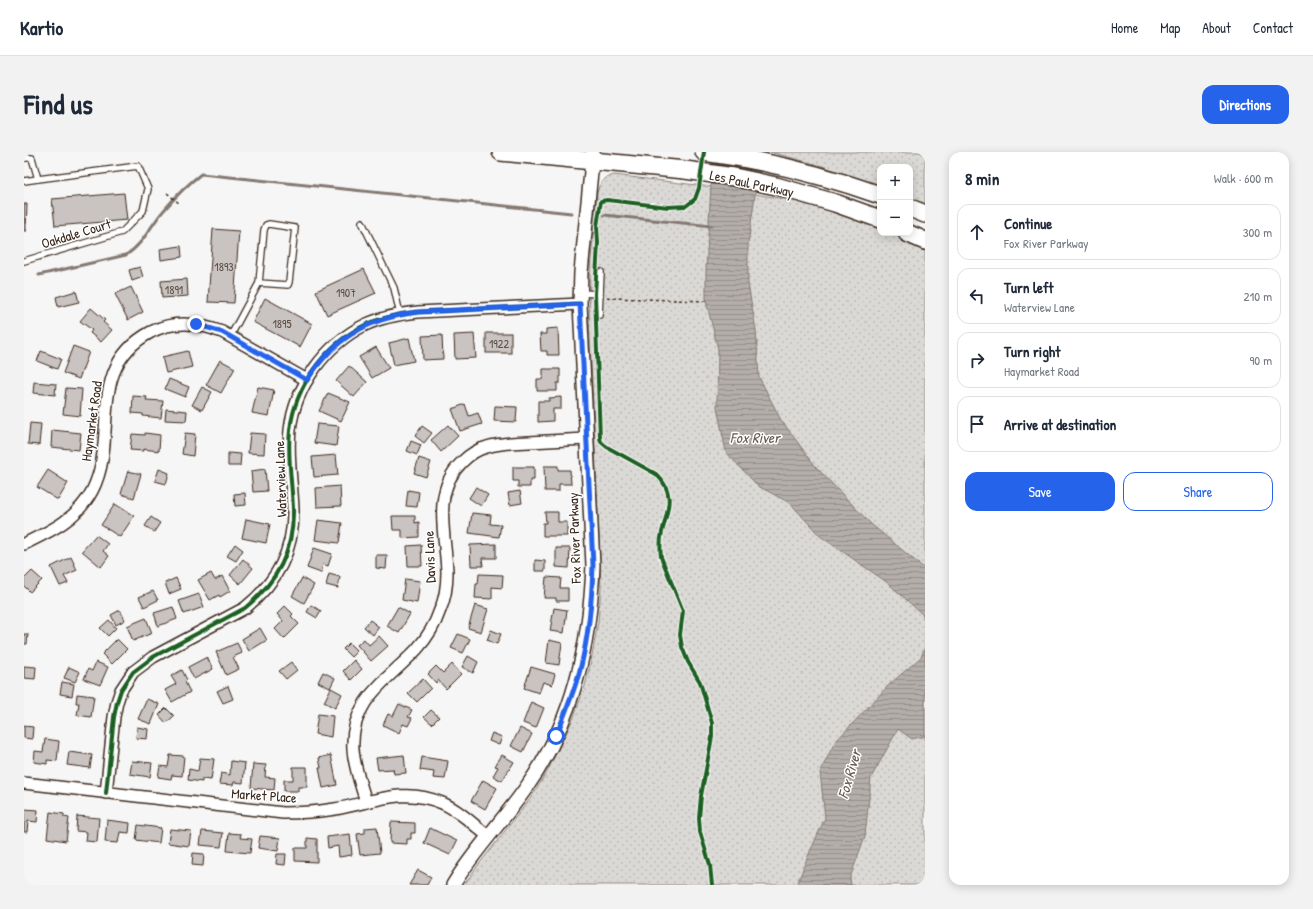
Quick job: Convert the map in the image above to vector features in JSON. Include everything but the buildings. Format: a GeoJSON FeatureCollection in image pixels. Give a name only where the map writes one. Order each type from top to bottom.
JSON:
{"type":"FeatureCollection","features":[{"type":"Feature","properties":{"kind":"main road","name":"Les Paul Parkway"},"geometry":{"type":"LineString","coordinates":[[501,152],[593,156],[741,178],[776,186],[835,203],[877,218]]}},
{"type":"Feature","properties":{"kind":"main road","name":"Les Paul Parkway"},"geometry":{"type":"LineString","coordinates":[[704,152],[780,166],[842,182],[877,195]]}},
{"type":"Feature","properties":{"kind":"main road"},"geometry":{"type":"LineString","coordinates":[[913,209],[925,214]]}},
{"type":"Feature","properties":{"kind":"main road"},"geometry":{"type":"LineString","coordinates":[[913,236],[925,241]]}},
{"type":"Feature","properties":{"kind":"street","name":"Fox River Parkway"},"geometry":{"type":"LineString","coordinates":[[453,885],[527,788],[542,764],[556,736],[570,702],[581,665],[588,633],[592,598],[593,565],[580,298],[581,272],[593,156]]}},
{"type":"Feature","properties":{"kind":"street","name":"Waterview Lane"},"geometry":{"type":"LineString","coordinates":[[106,793],[117,702],[121,690],[134,672],[153,657],[245,608],[257,599],[269,585],[284,561],[292,529],[293,509],[289,449],[290,429],[295,406],[307,380],[326,355],[350,335],[365,326],[400,314],[580,298]]}},
{"type":"Feature","properties":{"kind":"street","name":"Haymarket Road"},"geometry":{"type":"LineString","coordinates":[[24,544],[62,525],[76,513],[85,502],[96,482],[102,458],[109,387],[113,374],[119,361],[134,343],[156,330],[183,324],[196,324],[209,327],[307,380]]}},
{"type":"Feature","properties":{"kind":"street","name":"Davis Lane"},"geometry":{"type":"LineString","coordinates":[[366,802],[354,754],[354,732],[357,719],[374,690],[417,648],[429,634],[441,609],[447,573],[442,509],[445,490],[456,468],[462,461],[476,452],[500,443],[586,439]]}},
{"type":"Feature","properties":{"kind":"street","name":"Market Place"},"geometry":{"type":"LineString","coordinates":[[24,784],[283,813],[313,812],[336,809],[391,796],[407,795],[430,798],[443,803],[489,837]]}},
{"type":"Feature","properties":{"kind":"lane"},"geometry":{"type":"LineString","coordinates":[[24,158],[32,158],[38,179],[24,180]]}},
{"type":"Feature","properties":{"kind":"lane","name":"Oakdale Court"},"geometry":{"type":"LineString","coordinates":[[24,261],[122,232],[142,210],[148,189],[138,166],[38,179]]}},
{"type":"Feature","properties":{"kind":"lane"},"geometry":{"type":"LineString","coordinates":[[362,222],[394,288],[400,314]]}},
{"type":"Feature","properties":{"kind":"lane"},"geometry":{"type":"LineString","coordinates":[[230,337],[259,283],[264,230],[266,225],[269,224],[295,228],[290,282],[288,285],[259,283]]}},
{"type":"Feature","properties":{"kind":"lane"},"geometry":{"type":"LineString","coordinates":[[599,315],[601,272]]}},
{"type":"Feature","properties":{"kind":"lane"},"geometry":{"type":"LineString","coordinates":[[580,298],[599,294]]}},
{"type":"Feature","properties":{"kind":"path"},"geometry":{"type":"LineString","coordinates":[[167,193],[180,204]]}},
{"type":"Feature","properties":{"kind":"path"},"geometry":{"type":"LineString","coordinates":[[599,294],[611,298],[706,301]]}},
{"type":"Feature","properties":{"kind":"shaded area"},"geometry":{"type":"Polygon","coordinates":[[[770,152],[925,152],[925,204],[913,199],[913,164],[877,164],[877,185],[822,166],[770,152]]]}},
{"type":"Feature","properties":{"kind":"shaded area"},"geometry":{"type":"Polygon","coordinates":[[[614,175],[721,188],[807,203],[877,228],[877,236],[898,236],[925,247],[925,885],[464,885],[530,799],[547,772],[573,719],[585,686],[591,661],[598,622],[601,589],[589,318],[590,270],[597,193],[602,181],[614,175]]]}},
{"type":"Feature","properties":{"kind":"water","name":"Fox River"},"geometry":{"type":"Polygon","coordinates":[[[713,152],[761,152],[748,245],[748,284],[756,330],[759,377],[781,420],[816,467],[871,524],[925,569],[925,623],[923,615],[888,583],[820,536],[790,503],[758,486],[726,452],[717,407],[718,349],[706,301],[706,270],[713,152]]]}},
{"type":"Feature","properties":{"kind":"water","name":"Fox River"},"geometry":{"type":"Polygon","coordinates":[[[925,647],[925,736],[912,739],[898,729],[871,778],[865,836],[850,878],[851,885],[797,885],[825,818],[820,772],[835,742],[890,684],[921,657],[925,647]]]}},
{"type":"Feature","properties":{"kind":"waterway"},"geometry":{"type":"LineString","coordinates":[[39,275],[126,255],[143,240],[173,199],[201,174],[571,213]]}},
{"type":"Feature","properties":{"kind":"waterway"},"geometry":{"type":"LineString","coordinates":[[604,215],[712,226]]}},
{"type":"Feature","properties":{"kind":"cycle path"},"geometry":{"type":"LineString","coordinates":[[704,152],[699,188],[695,199],[686,206],[668,207],[607,200],[601,201],[597,226],[598,243],[595,294],[601,442],[607,447],[656,474],[662,481],[668,495],[668,509],[661,538],[661,557],[683,611],[680,635],[682,647],[688,662],[700,682],[712,723],[712,737],[701,796],[699,818],[700,832],[710,865],[712,885]]}},
{"type":"Feature","properties":{"kind":"cycle path"},"geometry":{"type":"LineString","coordinates":[[106,793],[117,702],[121,690],[133,672],[153,657],[245,608],[275,576],[287,552],[293,524],[289,450],[290,430],[293,414],[298,398],[306,382],[325,355],[351,333],[365,325],[398,315],[418,312],[580,304]]}},
{"type":"Feature","properties":{"kind":"route"},"geometry":{"type":"LineString","coordinates":[[196,324],[222,332],[307,380],[318,364],[339,342],[365,326],[382,319],[400,314],[418,312],[580,304],[593,565],[592,598],[588,633],[581,665],[570,702],[556,736]]}}]}
